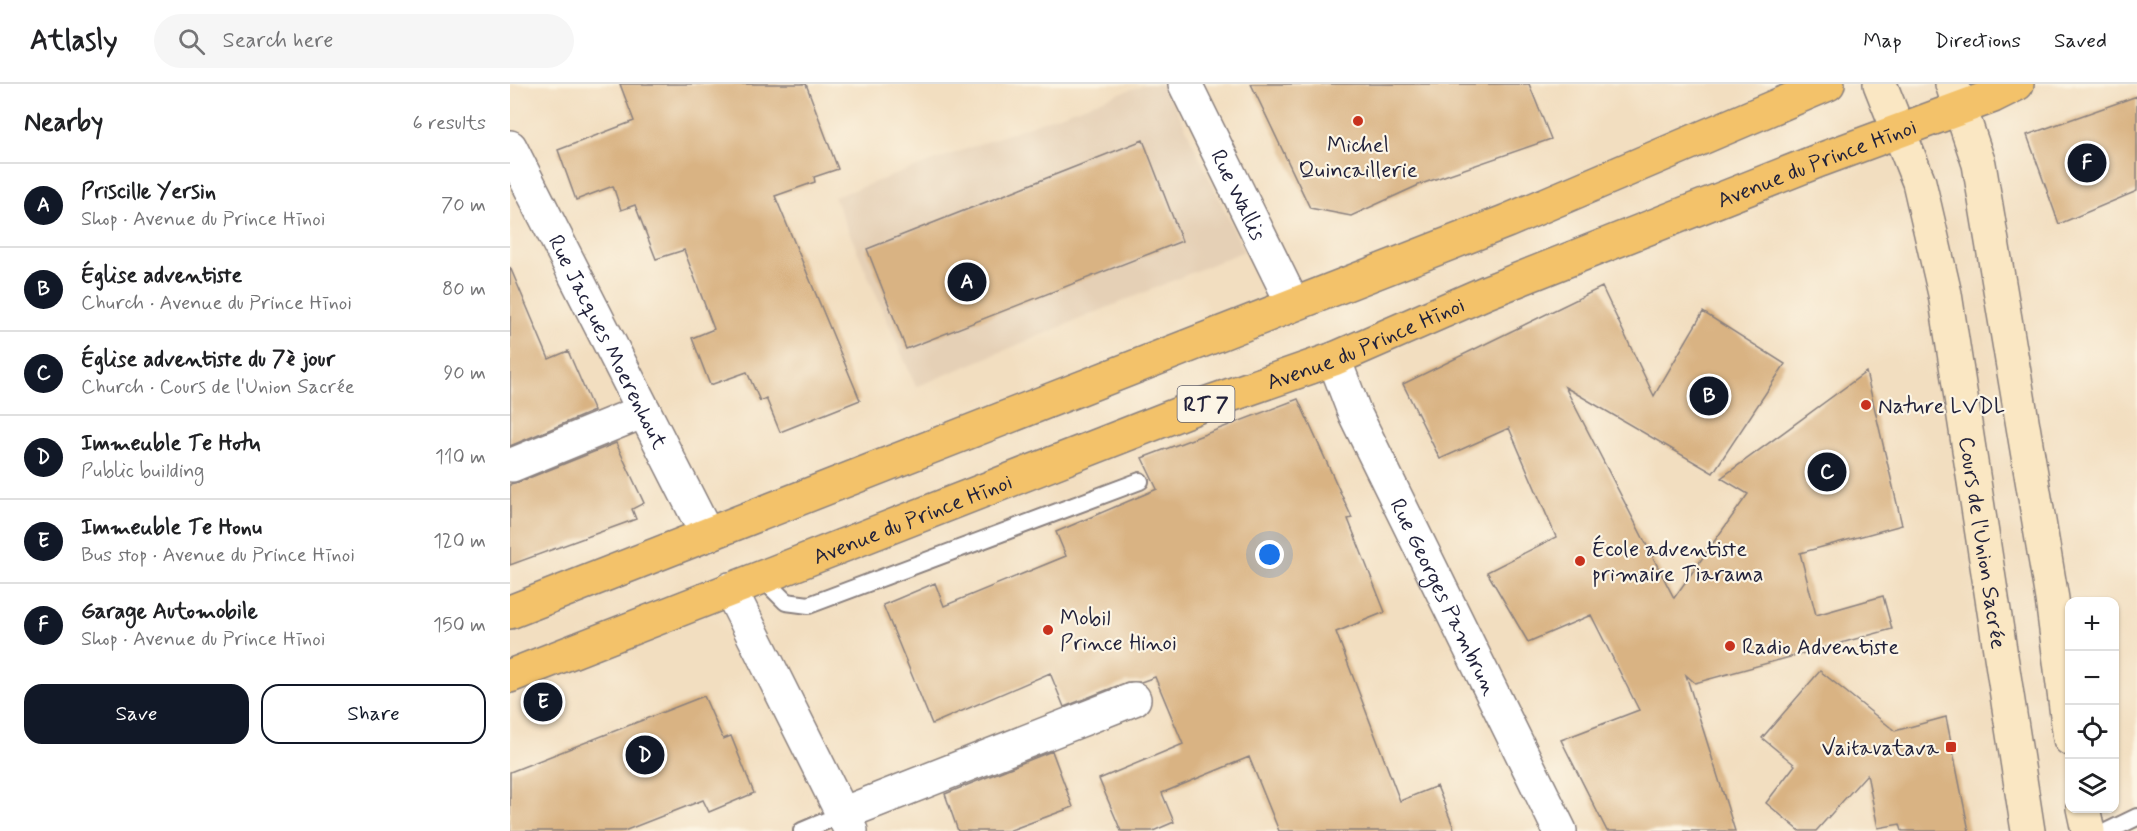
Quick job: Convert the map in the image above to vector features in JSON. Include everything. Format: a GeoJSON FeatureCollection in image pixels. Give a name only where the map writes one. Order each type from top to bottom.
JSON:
{"type":"FeatureCollection","features":[{"type":"Feature","properties":{"kind":"main road","name":"RT 7"},"geometry":{"type":"LineString","coordinates":[[510,612],[1576,192],[1828,84]]}},
{"type":"Feature","properties":{"kind":"main road","name":"Cours de l'Union Sacrée"},"geometry":{"type":"LineString","coordinates":[[1880,84],[1901,131],[1919,182],[1946,294],[2028,831]]}},
{"type":"Feature","properties":{"kind":"main road","name":"Avenue du Prince Hīnoi"},"geometry":{"type":"LineString","coordinates":[[510,676],[1199,406],[1334,359],[1486,292],[1901,131],[1956,95],[2017,84]]}},
{"type":"Feature","properties":{"kind":"main road"},"geometry":{"type":"LineString","coordinates":[[1956,95],[1981,176],[2050,587],[2066,705]]}},
{"type":"Feature","properties":{"kind":"main road"},"geometry":{"type":"LineString","coordinates":[[2084,813],[2088,831]]}},
{"type":"Feature","properties":{"kind":"street","name":"Rue Wallis"},"geometry":{"type":"LineString","coordinates":[[1185,84],[1293,304]]}},
{"type":"Feature","properties":{"kind":"street","name":"Rue Jacques Moerenhout"},"geometry":{"type":"LineString","coordinates":[[510,147],[707,535]]}},
{"type":"Feature","properties":{"kind":"street","name":"Rue Georges Pambrun"},"geometry":{"type":"LineString","coordinates":[[1334,359],[1355,414],[1560,831]]}},
{"type":"Feature","properties":{"kind":"street"},"geometry":{"type":"LineString","coordinates":[[512,465],[644,411]]}},
{"type":"Feature","properties":{"kind":"street"},"geometry":{"type":"LineString","coordinates":[[730,589],[846,822],[1134,699]]}},
{"type":"Feature","properties":{"kind":"lane"},"geometry":{"type":"LineString","coordinates":[[761,577],[786,602],[809,605],[1140,481]]}},
{"type":"Feature","properties":{"kind":"lane"},"geometry":{"type":"LineString","coordinates":[[2108,831],[2137,817]]}},
{"type":"Feature","properties":{"kind":"lane"},"geometry":{"type":"LineString","coordinates":[[802,831],[846,822]]}},
{"type":"Feature","properties":{"kind":"shaded area"},"geometry":{"type":"Polygon","coordinates":[[[1145,84],[1165,84],[1244,251],[916,387],[834,197],[1145,84]]]}},
{"type":"Feature","properties":{"kind":"building"},"geometry":{"type":"Polygon","coordinates":[[[620,84],[806,84],[838,169],[814,177],[815,182],[775,196],[860,400],[780,432],[766,398],[760,401],[747,372],[710,385],[692,338],[714,329],[684,250],[656,259],[635,205],[621,210],[613,186],[576,200],[558,150],[634,121],[620,84]]]}},
{"type":"Feature","properties":{"kind":"building"},"geometry":{"type":"Polygon","coordinates":[[[1251,84],[1529,84],[1551,139],[1421,184],[1351,216],[1310,208],[1251,84]]]}},
{"type":"Feature","properties":{"kind":"building"},"geometry":{"type":"Polygon","coordinates":[[[2137,96],[2137,191],[2059,224],[2027,135],[2137,96]]]}},
{"type":"Feature","properties":{"kind":"building"},"geometry":{"type":"Polygon","coordinates":[[[1143,140],[1182,241],[906,349],[867,249],[1143,140]]]}},
{"type":"Feature","properties":{"kind":"building"},"geometry":{"type":"Polygon","coordinates":[[[510,267],[549,359],[568,351],[594,411],[510,446],[510,267]]]}},
{"type":"Feature","properties":{"kind":"building"},"geometry":{"type":"Polygon","coordinates":[[[1602,287],[1654,396],[1703,312],[1785,364],[1713,473],[1565,387],[1674,598],[1748,494],[1721,478],[1866,372],[1902,525],[1800,553],[1816,615],[1883,596],[1892,629],[1695,683],[1686,675],[1735,831],[1607,831],[1561,740],[1639,710],[1591,615],[1528,642],[1487,572],[1556,537],[1509,428],[1440,459],[1403,384],[1602,287]]]}},
{"type":"Feature","properties":{"kind":"building"},"geometry":{"type":"Polygon","coordinates":[[[1298,399],[1352,518],[1348,519],[1385,612],[1336,632],[1400,801],[1437,786],[1455,831],[1279,831],[1249,757],[1162,793],[1174,822],[1153,831],[1121,831],[1099,779],[1183,744],[1155,677],[1141,682],[1127,682],[1064,707],[1050,673],[932,724],[883,605],[935,583],[944,606],[1066,556],[1056,532],[1157,489],[1142,458],[1298,399]]]}},
{"type":"Feature","properties":{"kind":"building"},"geometry":{"type":"Polygon","coordinates":[[[616,443],[644,503],[632,509],[636,519],[510,565],[510,484],[616,443]]]}},
{"type":"Feature","properties":{"kind":"building"},"geometry":{"type":"Polygon","coordinates":[[[1820,671],[1895,731],[1946,717],[1969,831],[1902,831],[1900,824],[1878,828],[1867,774],[1816,831],[1800,831],[1766,803],[1795,765],[1762,738],[1820,671]]]}},
{"type":"Feature","properties":{"kind":"building"},"geometry":{"type":"Polygon","coordinates":[[[704,696],[723,739],[731,736],[754,793],[709,812],[703,800],[624,831],[510,831],[510,772],[704,696]]]}},
{"type":"Feature","properties":{"kind":"building"},"geometry":{"type":"Polygon","coordinates":[[[1052,751],[1073,807],[1008,831],[958,831],[945,794],[1052,751]]]}},
{"type":"Feature","properties":{"kind":"place","name":"Michel Quincaillerie"},"geometry":{"type":"Point","coordinates":[1358,121]}},
{"type":"Feature","properties":{"kind":"place","name":"Garage Automobile"},"geometry":{"type":"Point","coordinates":[2087,163]}},
{"type":"Feature","properties":{"kind":"place","name":"Priscille Yersin"},"geometry":{"type":"Point","coordinates":[967,282]}},
{"type":"Feature","properties":{"kind":"place","name":"Église adventiste"},"geometry":{"type":"Point","coordinates":[1709,396]}},
{"type":"Feature","properties":{"kind":"place","name":"Nature LVDL"},"geometry":{"type":"Point","coordinates":[1866,405]}},
{"type":"Feature","properties":{"kind":"place","name":"Église adventiste du 7è jour"},"geometry":{"type":"Point","coordinates":[1827,472]}},
{"type":"Feature","properties":{"kind":"place","name":"École adventiste primaire Tiarama"},"geometry":{"type":"Point","coordinates":[1580,561]}},
{"type":"Feature","properties":{"kind":"place","name":"Mobil Prince Hinoi"},"geometry":{"type":"Point","coordinates":[1048,630]}},
{"type":"Feature","properties":{"kind":"place","name":"Radio Adventiste"},"geometry":{"type":"Point","coordinates":[1730,646]}},
{"type":"Feature","properties":{"kind":"place","name":"Immeuble Te Honu"},"geometry":{"type":"Point","coordinates":[543,702]}},
{"type":"Feature","properties":{"kind":"place","name":"Vaitavatava"},"geometry":{"type":"Point","coordinates":[1951,747]}},
{"type":"Feature","properties":{"kind":"place","name":"Immeuble Te Hotu"},"geometry":{"type":"Point","coordinates":[645,755]}}]}
